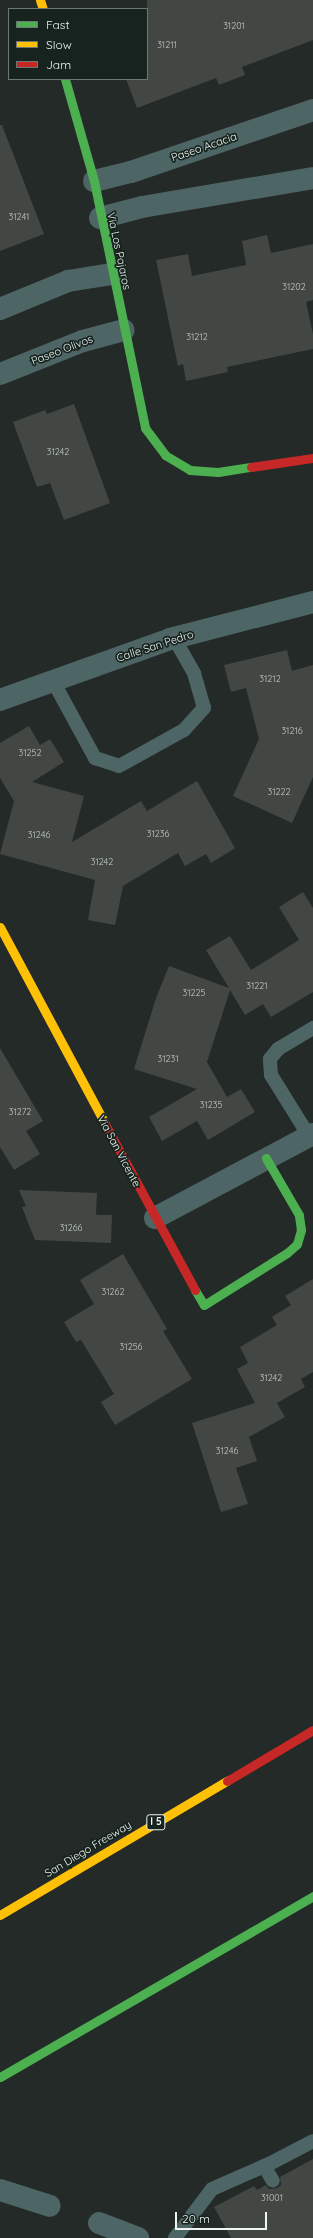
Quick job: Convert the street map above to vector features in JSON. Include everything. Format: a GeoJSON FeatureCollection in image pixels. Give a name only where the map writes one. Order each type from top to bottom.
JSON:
{"type":"FeatureCollection","features":[{"type":"Feature","properties":{"kind":"main road","name":"Via Los Pajaros"},"geometry":{"type":"LineString","coordinates":[[64,80],[94,181],[100,218],[136,391],[146,428],[165,455],[190,470],[218,472],[313,458]]}},
{"type":"Feature","properties":{"kind":"main road","name":"Via San Vicente"},"geometry":{"type":"LineString","coordinates":[[0,927],[154,1218],[204,1305],[287,1253],[297,1244],[301,1230],[299,1215],[266,1158]]}},
{"type":"Feature","properties":{"kind":"main road","name":"San Diego Freeway"},"geometry":{"type":"LineString","coordinates":[[0,1915],[313,1730]]}},
{"type":"Feature","properties":{"kind":"main road"},"geometry":{"type":"LineString","coordinates":[[0,2077],[313,1896]]}},
{"type":"Feature","properties":{"kind":"street","name":"Paseo Acacia"},"geometry":{"type":"LineString","coordinates":[[94,181],[131,172],[313,110]]}},
{"type":"Feature","properties":{"kind":"street"},"geometry":{"type":"LineString","coordinates":[[100,218],[142,208],[313,178]]}},
{"type":"Feature","properties":{"kind":"street"},"geometry":{"type":"LineString","coordinates":[[0,309],[68,282],[112,274]]}},
{"type":"Feature","properties":{"kind":"street","name":"Paseo Olivos"},"geometry":{"type":"LineString","coordinates":[[0,374],[82,341],[124,330]]}},
{"type":"Feature","properties":{"kind":"street","name":"Calle San Pedro"},"geometry":{"type":"LineString","coordinates":[[0,700],[174,638],[313,602]]}},
{"type":"Feature","properties":{"kind":"street"},"geometry":{"type":"LineString","coordinates":[[154,1218],[311,1135]]}},
{"type":"Feature","properties":{"kind":"street"},"geometry":{"type":"LineString","coordinates":[[0,2190],[50,2206]]}},
{"type":"Feature","properties":{"kind":"street"},"geometry":{"type":"LineString","coordinates":[[99,2223],[138,2238]]}},
{"type":"Feature","properties":{"kind":"lane"},"geometry":{"type":"LineString","coordinates":[[53,681],[95,758],[119,766],[184,730],[204,708],[194,673],[174,638]]}},
{"type":"Feature","properties":{"kind":"lane"},"geometry":{"type":"LineString","coordinates":[[311,1135],[271,1076],[270,1059],[278,1049],[313,1028]]}},
{"type":"Feature","properties":{"kind":"lane"},"geometry":{"type":"LineString","coordinates":[[175,2238],[212,2190],[313,2141]]}},
{"type":"Feature","properties":{"kind":"lane"},"geometry":{"type":"LineString","coordinates":[[264,2166],[272,2181]]}},
{"type":"Feature","properties":{"kind":"building"},"geometry":{"type":"Polygon","coordinates":[[[147,0],[313,0],[313,40],[242,67],[245,75],[219,85],[216,78],[137,108],[126,80],[148,80],[147,0]]]}},
{"type":"Feature","properties":{"kind":"building"},"geometry":{"type":"Polygon","coordinates":[[[0,125],[2,125],[44,234],[0,251],[0,125]]]}},
{"type":"Feature","properties":{"kind":"building"},"geometry":{"type":"Polygon","coordinates":[[[267,235],[271,253],[313,244],[313,300],[306,302],[313,334],[313,349],[227,367],[228,372],[186,381],[183,364],[178,366],[156,260],[188,254],[192,276],[246,265],[242,241],[267,235]]]}},
{"type":"Feature","properties":{"kind":"building"},"geometry":{"type":"Polygon","coordinates":[[[74,404],[110,503],[64,520],[50,483],[37,487],[13,422],[45,410],[47,414],[74,404]]]}},
{"type":"Feature","properties":{"kind":"building"},"geometry":{"type":"Polygon","coordinates":[[[287,650],[292,671],[313,665],[313,777],[292,823],[233,796],[259,739],[246,688],[231,692],[224,665],[287,650]]]}},
{"type":"Feature","properties":{"kind":"building"},"geometry":{"type":"Polygon","coordinates":[[[29,726],[40,745],[50,739],[64,762],[32,782],[84,796],[72,842],[141,801],[147,811],[197,781],[235,848],[211,863],[206,854],[185,866],[178,853],[123,886],[115,925],[88,920],[95,880],[0,854],[14,801],[0,778],[0,743],[29,726]]]}},
{"type":"Feature","properties":{"kind":"building"},"geometry":{"type":"Polygon","coordinates":[[[303,892],[313,908],[313,992],[271,1017],[263,1004],[245,1015],[230,990],[207,1062],[227,1097],[241,1089],[255,1112],[208,1140],[197,1121],[162,1141],[149,1117],[197,1089],[134,1069],[156,998],[169,966],[229,988],[206,950],[230,936],[251,970],[299,940],[279,907],[303,892]]]}},
{"type":"Feature","properties":{"kind":"building"},"geometry":{"type":"Polygon","coordinates":[[[0,1048],[43,1121],[26,1131],[40,1154],[14,1170],[0,1147],[0,1048]]]}},
{"type":"Feature","properties":{"kind":"building"},"geometry":{"type":"Polygon","coordinates":[[[19,1190],[97,1193],[96,1215],[112,1215],[111,1243],[35,1240],[22,1207],[26,1206],[19,1190]]]}},
{"type":"Feature","properties":{"kind":"building"},"geometry":{"type":"Polygon","coordinates":[[[123,1254],[167,1329],[163,1331],[192,1379],[115,1425],[101,1402],[114,1394],[81,1340],[76,1342],[64,1322],[94,1304],[80,1280],[123,1254]]]}},
{"type":"Feature","properties":{"kind":"building"},"geometry":{"type":"Polygon","coordinates":[[[313,1279],[313,1372],[301,1379],[305,1387],[277,1403],[285,1417],[249,1437],[257,1461],[236,1468],[248,1504],[221,1512],[192,1423],[255,1403],[237,1369],[248,1363],[240,1347],[277,1325],[272,1317],[291,1305],[285,1296],[313,1279]]]}},
{"type":"Feature","properties":{"kind":"building"},"geometry":{"type":"Polygon","coordinates":[[[313,2159],[313,2238],[231,2238],[214,2207],[254,2186],[257,2190],[266,2185],[269,2189],[277,2188],[281,2185],[280,2177],[313,2159]]]}},
{"type":"Feature","properties":{"kind":"traffic: fast"},"geometry":{"type":"LineString","coordinates":[[65,80],[94,181],[145,428],[165,455],[190,470],[218,472],[251,467]]}},
{"type":"Feature","properties":{"kind":"traffic: fast"},"geometry":{"type":"LineString","coordinates":[[195,1290],[204,1305],[287,1253],[297,1244],[301,1230],[299,1215],[266,1158]]}},
{"type":"Feature","properties":{"kind":"traffic: fast"},"geometry":{"type":"LineString","coordinates":[[0,2077],[313,1896]]}},
{"type":"Feature","properties":{"kind":"traffic: slow"},"geometry":{"type":"LineString","coordinates":[[40,0],[43,8]]}},
{"type":"Feature","properties":{"kind":"traffic: slow"},"geometry":{"type":"LineString","coordinates":[[0,927],[105,1124]]}},
{"type":"Feature","properties":{"kind":"traffic: slow"},"geometry":{"type":"LineString","coordinates":[[0,1915],[227,1781]]}},
{"type":"Feature","properties":{"kind":"traffic: jam"},"geometry":{"type":"LineString","coordinates":[[251,467],[313,458]]}},
{"type":"Feature","properties":{"kind":"traffic: jam"},"geometry":{"type":"LineString","coordinates":[[105,1124],[195,1290]]}},
{"type":"Feature","properties":{"kind":"traffic: jam"},"geometry":{"type":"LineString","coordinates":[[227,1781],[313,1730]]}}]}
